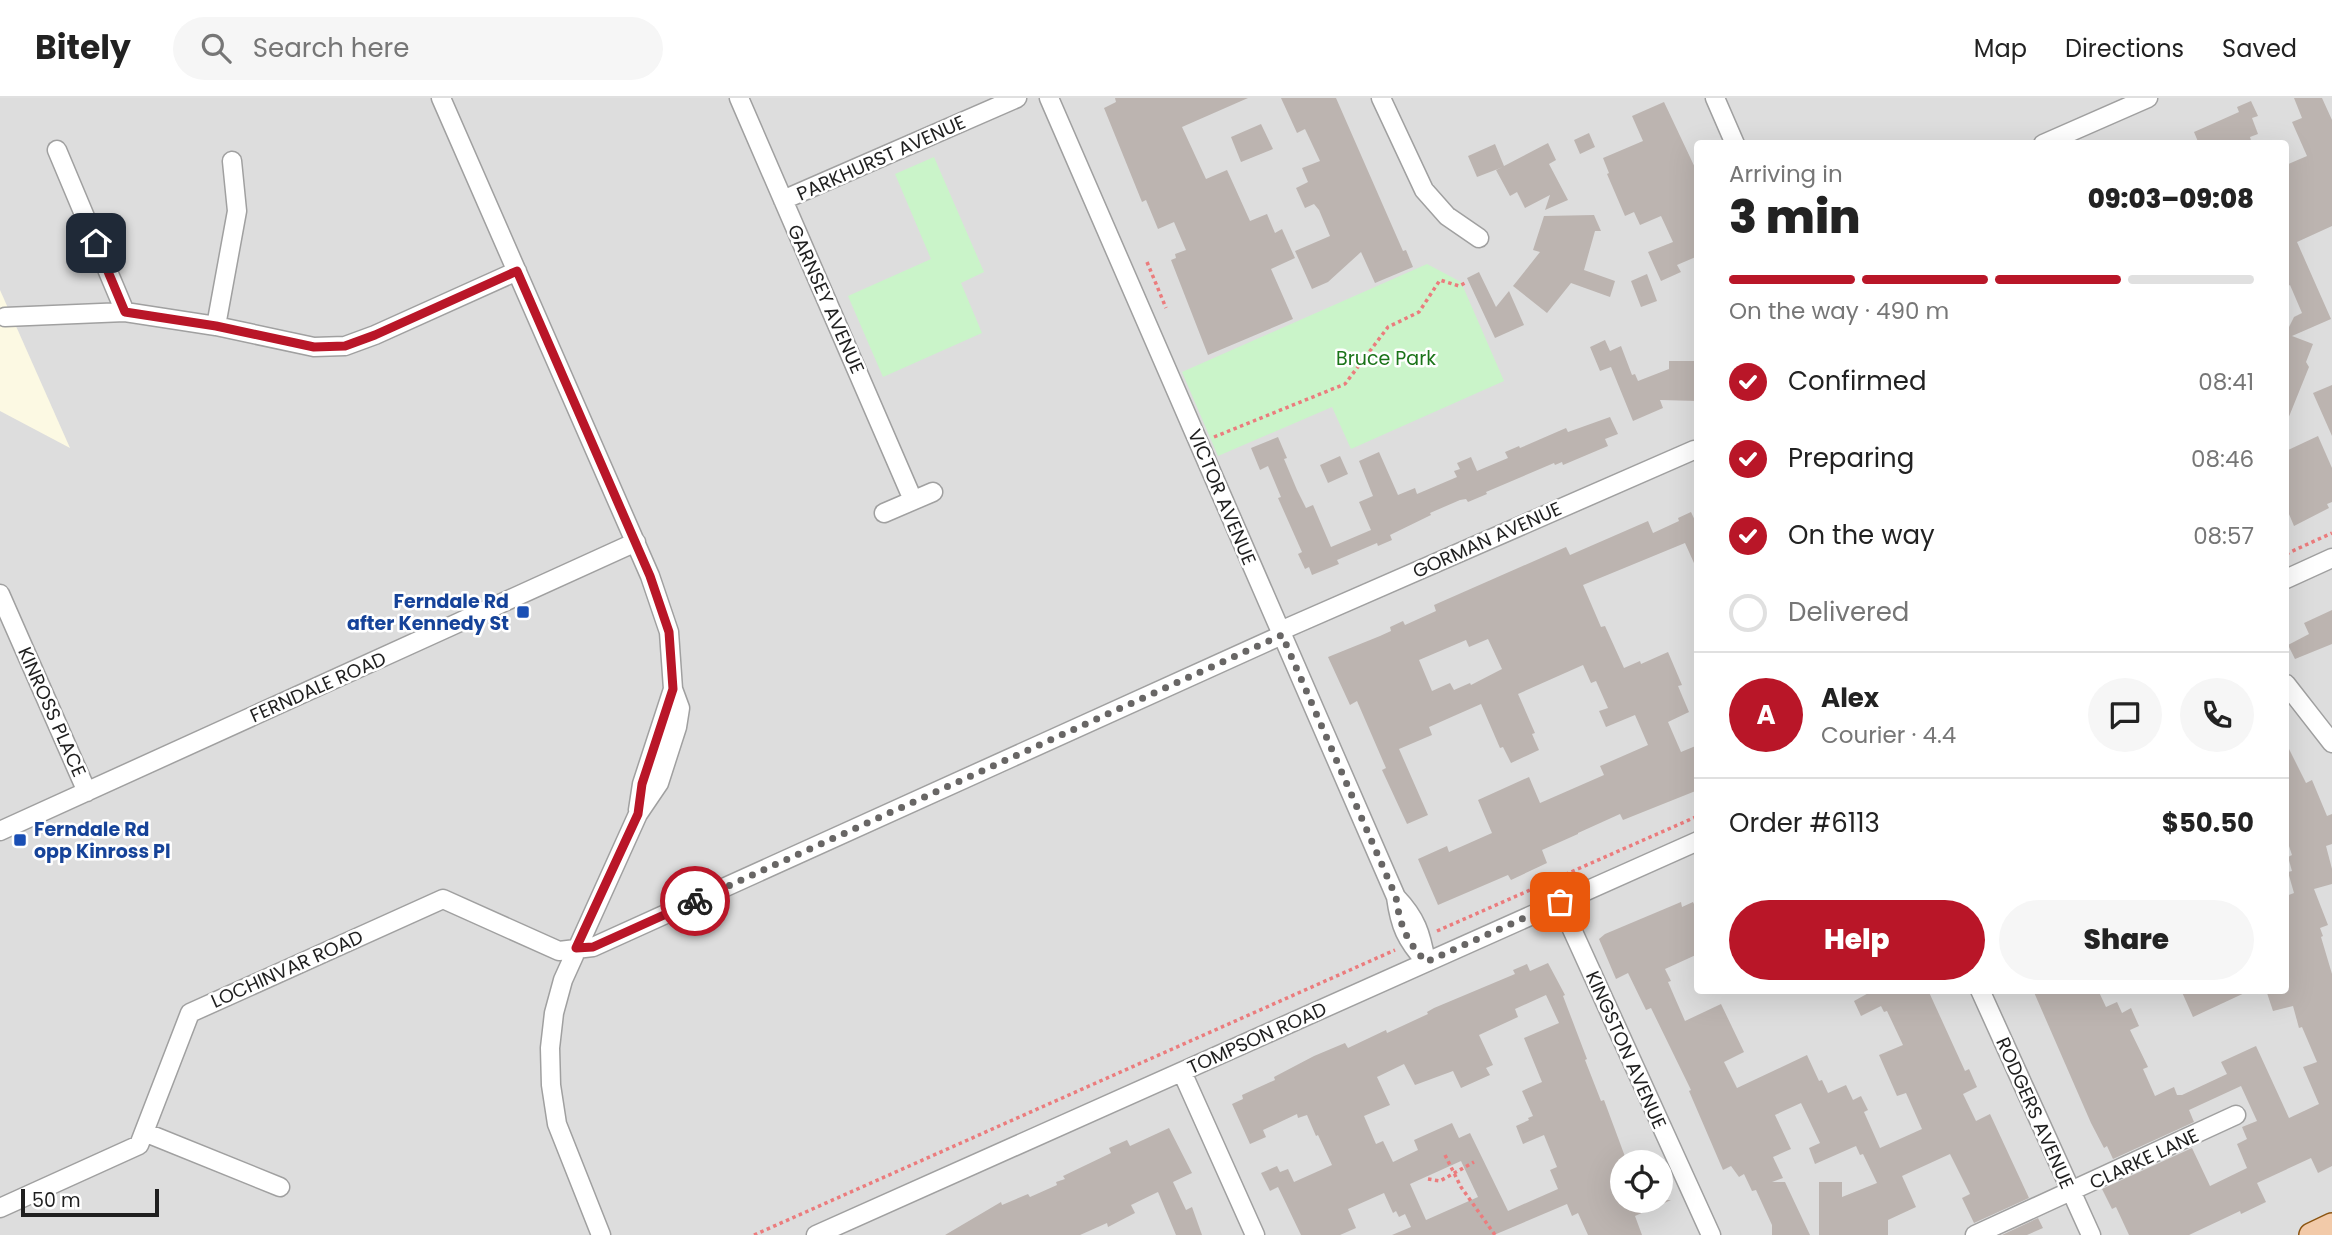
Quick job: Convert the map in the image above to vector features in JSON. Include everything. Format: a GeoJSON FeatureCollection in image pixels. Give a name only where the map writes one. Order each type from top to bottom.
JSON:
{"type":"FeatureCollection","features":[{"type":"Feature","properties":{"kind":"main road"},"geometry":{"type":"LineString","coordinates":[[2311,1235],[2332,1226]]}},
{"type":"Feature","properties":{"kind":"street"},"geometry":{"type":"LineString","coordinates":[[441,98],[636,542],[667,624],[672,651],[673,689],[642,784],[638,814],[576,948],[554,1013],[550,1048],[551,1085],[563,1142],[601,1235]]}},
{"type":"Feature","properties":{"kind":"street","name":"GARNSEY AVENUE"},"geometry":{"type":"LineString","coordinates":[[739,98],[914,500]]}},
{"type":"Feature","properties":{"kind":"street","name":"PARKHURST AVENUE"},"geometry":{"type":"LineString","coordinates":[[783,200],[1017,98]]}},
{"type":"Feature","properties":{"kind":"street","name":"VICTOR AVENUE"},"geometry":{"type":"LineString","coordinates":[[1049,98],[1396,897],[1412,914],[1415,941],[1426,962]]}},
{"type":"Feature","properties":{"kind":"street"},"geometry":{"type":"LineString","coordinates":[[1381,98],[1424,190],[1447,216],[1479,238]]}},
{"type":"Feature","properties":{"kind":"street"},"geometry":{"type":"LineString","coordinates":[[1715,98],[1733,140]]}},
{"type":"Feature","properties":{"kind":"street"},"geometry":{"type":"LineString","coordinates":[[2052,140],[2148,98]]}},
{"type":"Feature","properties":{"kind":"street"},"geometry":{"type":"LineString","coordinates":[[57,150],[125,312]]}},
{"type":"Feature","properties":{"kind":"street"},"geometry":{"type":"LineString","coordinates":[[216,326],[237,211],[232,162]]}},
{"type":"Feature","properties":{"kind":"street"},"geometry":{"type":"LineString","coordinates":[[5,317],[125,312],[216,326],[314,347],[345,346],[517,271]]}},
{"type":"Feature","properties":{"kind":"street","name":"GORMAN AVENUE"},"geometry":{"type":"LineString","coordinates":[[576,948],[593,947],[1281,633],[1694,450]]}},
{"type":"Feature","properties":{"kind":"street"},"geometry":{"type":"LineString","coordinates":[[884,513],[933,492]]}},
{"type":"Feature","properties":{"kind":"street","name":"FERNDALE ROAD"},"geometry":{"type":"LineString","coordinates":[[0,831],[636,542]]}},
{"type":"Feature","properties":{"kind":"street"},"geometry":{"type":"LineString","coordinates":[[2289,578],[2332,558]]}},
{"type":"Feature","properties":{"kind":"street","name":"KINROSS PLACE"},"geometry":{"type":"LineString","coordinates":[[0,594],[87,792]]}},
{"type":"Feature","properties":{"kind":"street"},"geometry":{"type":"LineString","coordinates":[[2289,688],[2332,743]]}},
{"type":"Feature","properties":{"kind":"street","name":"TOMPSON ROAD"},"geometry":{"type":"LineString","coordinates":[[816,1235],[1694,843]]}},
{"type":"Feature","properties":{"kind":"street","name":"LOCHINVAR ROAD"},"geometry":{"type":"LineString","coordinates":[[0,1209],[139,1145],[190,1013],[443,899],[559,951],[576,948]]}},
{"type":"Feature","properties":{"kind":"street","name":"KINGSTON AVENUE"},"geometry":{"type":"LineString","coordinates":[[1560,902],[1711,1235]]}},
{"type":"Feature","properties":{"kind":"street","name":"RODGERS AVENUE"},"geometry":{"type":"LineString","coordinates":[[1982,994],[2091,1235]]}},
{"type":"Feature","properties":{"kind":"street"},"geometry":{"type":"LineString","coordinates":[[1182,1072],[1255,1235]]}},
{"type":"Feature","properties":{"kind":"street","name":"CLARKE LANE"},"geometry":{"type":"LineString","coordinates":[[1975,1235],[2236,1115]]}},
{"type":"Feature","properties":{"kind":"street"},"geometry":{"type":"LineString","coordinates":[[144,1132],[280,1187]]}},
{"type":"Feature","properties":{"kind":"path"},"geometry":{"type":"LineString","coordinates":[[1147,262],[1166,308]]}},
{"type":"Feature","properties":{"kind":"path"},"geometry":{"type":"LineString","coordinates":[[1199,443],[1345,384],[1388,327],[1419,312],[1440,280],[1459,286],[1465,283]]}},
{"type":"Feature","properties":{"kind":"path"},"geometry":{"type":"LineString","coordinates":[[2289,553],[2332,533]]}},
{"type":"Feature","properties":{"kind":"path"},"geometry":{"type":"LineString","coordinates":[[754,1235],[1694,818]]}},
{"type":"Feature","properties":{"kind":"path"},"geometry":{"type":"LineString","coordinates":[[1445,1155],[1454,1175],[1495,1235]]}},
{"type":"Feature","properties":{"kind":"path"},"geometry":{"type":"LineString","coordinates":[[1428,1179],[1437,1182],[1474,1163]]}},
{"type":"Feature","properties":{"kind":"shaded area"},"geometry":{"type":"Polygon","coordinates":[[[0,98],[2332,98],[2332,1235],[0,1235],[0,98]]]}},
{"type":"Feature","properties":{"kind":"shaded area"},"geometry":{"type":"Polygon","coordinates":[[[0,290],[70,448],[0,411],[0,290]]]}},
{"type":"Feature","properties":{"kind":"green space"},"geometry":{"type":"Polygon","coordinates":[[[934,157],[984,272],[961,283],[982,333],[883,377],[848,296],[931,259],[895,174],[934,157]]]}},
{"type":"Feature","properties":{"kind":"green space","name":"Bruce Park"},"geometry":{"type":"Polygon","coordinates":[[[1427,264],[1461,282],[1504,381],[1351,449],[1332,407],[1218,456],[1182,372],[1427,264]]]}},
{"type":"Feature","properties":{"kind":"building"},"geometry":{"type":"Polygon","coordinates":[[[1115,98],[1248,98],[1182,127],[1206,179],[1227,170],[1250,221],[1267,214],[1275,233],[1282,229],[1295,258],[1271,269],[1293,319],[1208,355],[1171,260],[1176,258],[1175,254],[1186,250],[1174,222],[1158,229],[1146,200],[1142,202],[1104,108],[1116,102],[1115,98]]]}},
{"type":"Feature","properties":{"kind":"building"},"geometry":{"type":"Polygon","coordinates":[[[1281,98],[1336,98],[1403,251],[1406,250],[1413,267],[1375,283],[1361,252],[1328,282],[1312,289],[1295,251],[1330,236],[1319,210],[1314,204],[1305,208],[1296,188],[1308,182],[1302,168],[1320,161],[1305,129],[1297,133],[1281,98]]]}},
{"type":"Feature","properties":{"kind":"building"},"geometry":{"type":"Polygon","coordinates":[[[2294,98],[2322,98],[2332,120],[2332,226],[2297,242],[2331,319],[2292,336],[2313,344],[2306,362],[2309,367],[2289,417],[2289,327],[2294,317],[2302,313],[2289,286],[2289,164],[2307,156],[2292,122],[2302,118],[2294,98]]]}},
{"type":"Feature","properties":{"kind":"building"},"geometry":{"type":"Polygon","coordinates":[[[2251,101],[2258,116],[2252,118],[2258,134],[2250,137],[2251,140],[2197,140],[2194,132],[2239,112],[2237,107],[2251,101]]]}},
{"type":"Feature","properties":{"kind":"building"},"geometry":{"type":"Polygon","coordinates":[[[1664,102],[1694,166],[1694,258],[1677,265],[1681,272],[1661,281],[1648,252],[1673,242],[1661,216],[1640,225],[1634,212],[1625,216],[1603,158],[1643,141],[1632,116],[1664,102]]]}},
{"type":"Feature","properties":{"kind":"building"},"geometry":{"type":"Polygon","coordinates":[[[1261,124],[1273,149],[1241,162],[1231,137],[1261,124]]]}},
{"type":"Feature","properties":{"kind":"building"},"geometry":{"type":"Polygon","coordinates":[[[1589,133],[1595,147],[1580,154],[1574,140],[1589,133]]]}},
{"type":"Feature","properties":{"kind":"building"},"geometry":{"type":"Polygon","coordinates":[[[1548,143],[1556,160],[1549,164],[1568,200],[1545,210],[1550,195],[1525,208],[1517,192],[1510,196],[1496,170],[1503,167],[1477,177],[1468,156],[1495,144],[1504,166],[1548,143]]]}},
{"type":"Feature","properties":{"kind":"building"},"geometry":{"type":"Polygon","coordinates":[[[1594,215],[1601,231],[1595,231],[1584,270],[1615,281],[1610,297],[1571,283],[1547,313],[1513,286],[1540,252],[1533,250],[1544,216],[1594,215]]]}},
{"type":"Feature","properties":{"kind":"building"},"geometry":{"type":"Polygon","coordinates":[[[1479,272],[1496,307],[1509,291],[1524,325],[1495,338],[1467,278],[1479,272]]]}},
{"type":"Feature","properties":{"kind":"building"},"geometry":{"type":"Polygon","coordinates":[[[1647,274],[1657,301],[1641,307],[1631,281],[1647,274]]]}},
{"type":"Feature","properties":{"kind":"building"},"geometry":{"type":"Polygon","coordinates":[[[1605,340],[1610,351],[1621,346],[1632,375],[1635,374],[1638,381],[1669,369],[1669,361],[1694,361],[1694,401],[1660,400],[1663,408],[1633,421],[1611,367],[1600,371],[1590,347],[1605,340]]]}},
{"type":"Feature","properties":{"kind":"building"},"geometry":{"type":"Polygon","coordinates":[[[2332,385],[2332,436],[2313,393],[2332,385]]]}},
{"type":"Feature","properties":{"kind":"building"},"geometry":{"type":"Polygon","coordinates":[[[1610,417],[1618,434],[1605,439],[1608,446],[1563,465],[1562,462],[1555,465],[1554,463],[1468,502],[1466,499],[1460,500],[1430,513],[1431,515],[1390,535],[1392,540],[1378,546],[1377,543],[1337,560],[1339,564],[1312,575],[1309,567],[1305,569],[1298,554],[1302,552],[1278,498],[1281,497],[1268,466],[1260,470],[1251,448],[1278,437],[1297,490],[1306,508],[1313,505],[1331,547],[1371,530],[1359,502],[1373,496],[1359,461],[1379,452],[1398,495],[1415,488],[1417,494],[1457,477],[1454,471],[1460,469],[1457,463],[1471,457],[1477,471],[1508,458],[1505,452],[1519,446],[1520,448],[1566,428],[1568,432],[1610,417]]]}},
{"type":"Feature","properties":{"kind":"building"},"geometry":{"type":"Polygon","coordinates":[[[2318,436],[2332,468],[2332,502],[2327,504],[2329,508],[2294,526],[2289,514],[2289,450],[2318,436]]]}},
{"type":"Feature","properties":{"kind":"building"},"geometry":{"type":"Polygon","coordinates":[[[1340,456],[1348,474],[1328,483],[1320,465],[1340,456]]]}},
{"type":"Feature","properties":{"kind":"building"},"geometry":{"type":"Polygon","coordinates":[[[1691,512],[1694,518],[1694,563],[1685,543],[1583,585],[1601,627],[1605,626],[1624,668],[1668,652],[1682,685],[1678,686],[1689,712],[1668,722],[1681,752],[1694,747],[1694,792],[1623,820],[1620,814],[1542,850],[1547,863],[1511,880],[1508,875],[1438,905],[1418,859],[1447,846],[1449,852],[1492,833],[1478,800],[1529,777],[1540,803],[1604,775],[1600,766],[1648,745],[1635,715],[1606,727],[1599,711],[1608,708],[1596,681],[1591,683],[1583,665],[1518,694],[1535,733],[1532,734],[1539,750],[1511,763],[1503,747],[1500,748],[1481,704],[1429,727],[1432,735],[1399,749],[1428,815],[1407,824],[1382,770],[1386,768],[1357,701],[1350,705],[1328,657],[1391,631],[1390,627],[1403,621],[1405,625],[1436,611],[1434,605],[1566,547],[1570,555],[1648,521],[1653,533],[1679,521],[1678,518],[1691,512]],[[1488,639],[1469,647],[1466,640],[1419,660],[1432,691],[1450,683],[1454,690],[1470,683],[1471,685],[1502,669],[1488,639]]]}},
{"type":"Feature","properties":{"kind":"building"},"geometry":{"type":"Polygon","coordinates":[[[2332,610],[2332,644],[2295,659],[2289,644],[2309,634],[2304,623],[2332,610]]]}},
{"type":"Feature","properties":{"kind":"building"},"geometry":{"type":"Polygon","coordinates":[[[2289,749],[2306,783],[2312,780],[2327,816],[2332,814],[2332,844],[2326,846],[2332,869],[2332,884],[2314,889],[2328,925],[2320,928],[2332,974],[2332,1166],[2318,1173],[2311,1158],[2257,1183],[2266,1202],[2189,1235],[2129,1235],[2116,1207],[2112,1209],[2102,1189],[2192,1148],[2210,1186],[2247,1168],[2237,1144],[2247,1139],[2242,1127],[2257,1121],[2241,1086],[2189,1110],[2194,1122],[2113,1159],[2091,1123],[2035,994],[2100,994],[2106,1007],[2117,1002],[2122,1013],[2131,1008],[2139,1026],[2130,1030],[2148,1067],[2143,1069],[2155,1096],[2174,1087],[2177,1095],[2182,1095],[2227,1074],[2221,1062],[2256,1046],[2289,1118],[2319,1104],[2303,1067],[2317,1062],[2302,1027],[2299,1028],[2293,1006],[2273,1011],[2267,994],[2289,994],[2289,895],[2294,893],[2289,876],[2292,871],[2289,856],[2292,855],[2289,846],[2289,749]]]}},
{"type":"Feature","properties":{"kind":"building"},"geometry":{"type":"Polygon","coordinates":[[[1681,902],[1682,907],[1693,902],[1694,956],[1665,969],[1685,1021],[1721,1004],[1744,1052],[1724,1062],[1737,1088],[1807,1055],[1828,1093],[1846,1085],[1853,1100],[1861,1096],[1868,1110],[1864,1112],[1880,1148],[1922,1129],[1906,1093],[1897,1096],[1879,1055],[1903,1045],[1887,1011],[1884,1012],[1881,1006],[1861,1016],[1854,1001],[1867,994],[1930,994],[1965,1071],[1969,1069],[1977,1087],[1963,1094],[1976,1121],[1990,1114],[2029,1198],[1974,1223],[1962,1198],[1970,1194],[1950,1154],[1902,1176],[1916,1207],[1888,1220],[1888,1235],[1819,1235],[1819,1182],[1842,1182],[1842,1197],[1877,1183],[1863,1154],[1860,1155],[1856,1146],[1815,1164],[1809,1148],[1820,1143],[1801,1103],[1775,1115],[1791,1149],[1773,1157],[1783,1178],[1772,1182],[1785,1182],[1810,1235],[1772,1235],[1772,1225],[1756,1190],[1752,1191],[1744,1174],[1739,1177],[1731,1166],[1723,1170],[1689,1091],[1691,1090],[1651,1008],[1646,1010],[1628,973],[1616,979],[1599,939],[1681,902]]]}},
{"type":"Feature","properties":{"kind":"building"},"geometry":{"type":"Polygon","coordinates":[[[1548,963],[1565,995],[1563,996],[1587,1059],[1585,1060],[1601,1101],[1604,1100],[1623,1150],[1610,1150],[1610,1213],[1642,1213],[1635,1216],[1642,1235],[1588,1235],[1578,1213],[1572,1216],[1567,1204],[1494,1235],[1392,1235],[1411,1227],[1405,1214],[1399,1217],[1396,1211],[1393,1213],[1384,1193],[1348,1209],[1356,1228],[1340,1235],[1301,1235],[1278,1187],[1270,1191],[1261,1173],[1277,1166],[1280,1172],[1288,1169],[1294,1182],[1332,1165],[1318,1135],[1316,1136],[1307,1115],[1298,1118],[1297,1114],[1263,1130],[1266,1137],[1250,1144],[1232,1104],[1243,1099],[1242,1095],[1275,1080],[1274,1077],[1314,1056],[1345,1043],[1348,1048],[1386,1030],[1387,1033],[1428,1014],[1427,1012],[1434,1008],[1515,974],[1513,970],[1527,964],[1530,971],[1548,963]],[[1546,995],[1515,1009],[1518,1017],[1479,1035],[1493,1065],[1486,1068],[1490,1075],[1461,1088],[1453,1071],[1415,1085],[1404,1064],[1377,1077],[1390,1105],[1364,1116],[1376,1144],[1383,1141],[1393,1162],[1418,1150],[1414,1140],[1452,1123],[1459,1138],[1470,1133],[1508,1211],[1558,1189],[1550,1170],[1557,1167],[1544,1135],[1523,1144],[1516,1126],[1533,1116],[1522,1091],[1542,1082],[1524,1038],[1559,1023],[1546,995]],[[1461,1161],[1410,1184],[1426,1220],[1478,1197],[1461,1161]]]}},
{"type":"Feature","properties":{"kind":"building"},"geometry":{"type":"Polygon","coordinates":[[[2183,994],[2242,994],[2193,1017],[2183,994]]]}},
{"type":"Feature","properties":{"kind":"building"},"geometry":{"type":"Polygon","coordinates":[[[1169,1128],[1192,1173],[1173,1182],[1186,1210],[1192,1207],[1202,1235],[1176,1235],[1158,1192],[1131,1205],[1135,1213],[1108,1227],[1107,1223],[1080,1235],[945,1235],[1001,1202],[1002,1205],[1028,1194],[1030,1197],[1057,1185],[1056,1182],[1065,1179],[1063,1176],[1111,1153],[1109,1148],[1127,1140],[1130,1146],[1169,1128]]]}},
{"type":"Feature","properties":{"kind":"building"},"geometry":{"type":"Polygon","coordinates":[[[2038,1218],[2043,1228],[2027,1235],[2002,1235],[2038,1218]]]}},
{"type":"Feature","properties":{"kind":"way so far"},"geometry":{"type":"LineString","coordinates":[[695,901],[1282,635],[1396,897],[1399,920],[1409,943],[1426,962],[1560,902]]}},
{"type":"Feature","properties":{"kind":"place","name":"Ferndale Rd after Kennedy St"},"geometry":{"type":"Point","coordinates":[523,612]}},
{"type":"Feature","properties":{"kind":"place","name":"Ferndale Rd opp Kinross Pl"},"geometry":{"type":"Point","coordinates":[20,840]}},
{"type":"Feature","properties":{"kind":"route"},"geometry":{"type":"LineString","coordinates":[[96,243],[125,312],[216,326],[314,347],[345,346],[375,335],[517,271],[650,576],[665,617],[672,651],[673,689],[642,784],[638,814],[576,948],[593,947],[695,901]]}}]}
